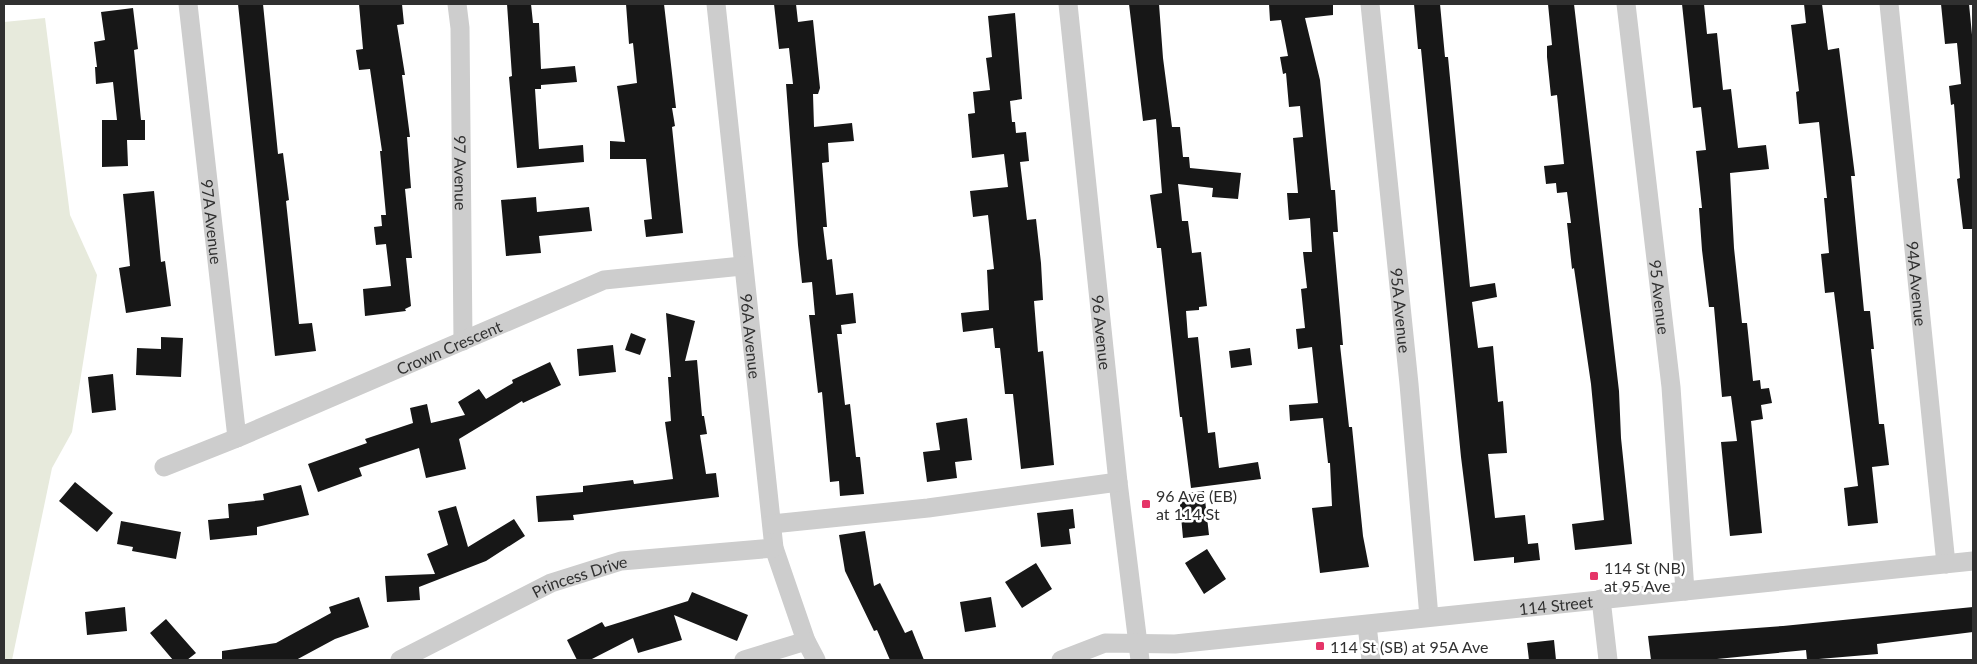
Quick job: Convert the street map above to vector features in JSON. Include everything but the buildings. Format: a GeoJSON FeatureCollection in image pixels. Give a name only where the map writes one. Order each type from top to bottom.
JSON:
{"type":"FeatureCollection","features":[{"type":"Feature","properties":{"kind":"street","name":"97A Avenue"},"geometry":{"type":"LineString","coordinates":[[188,4],[237,438]]}},
{"type":"Feature","properties":{"kind":"street","name":"97 Avenue"},"geometry":{"type":"LineString","coordinates":[[457,4],[460,28],[463,341]]}},
{"type":"Feature","properties":{"kind":"street","name":"96A Avenue"},"geometry":{"type":"LineString","coordinates":[[716,4],[742,266],[774,548],[806,641],[816,660]]}},
{"type":"Feature","properties":{"kind":"street","name":"96 Avenue"},"geometry":{"type":"LineString","coordinates":[[1068,4],[1118,482],[1139,652]]}},
{"type":"Feature","properties":{"kind":"street","name":"95A Avenue"},"geometry":{"type":"LineString","coordinates":[[1370,4],[1409,384],[1429,618]]}},
{"type":"Feature","properties":{"kind":"street","name":"95 Avenue"},"geometry":{"type":"LineString","coordinates":[[1626,4],[1671,388],[1686,591]]}},
{"type":"Feature","properties":{"kind":"street","name":"94A Avenue"},"geometry":{"type":"LineString","coordinates":[[1889,4],[1946,564]]}},
{"type":"Feature","properties":{"kind":"street","name":"Crown Crescent"},"geometry":{"type":"LineString","coordinates":[[164,467],[237,438],[604,280],[742,266]]}},
{"type":"Feature","properties":{"kind":"street"},"geometry":{"type":"LineString","coordinates":[[772,524],[928,508],[1118,482]]}},
{"type":"Feature","properties":{"kind":"street","name":"Princess Drive"},"geometry":{"type":"LineString","coordinates":[[400,660],[551,583],[603,567],[621,562],[774,548]]}},
{"type":"Feature","properties":{"kind":"street","name":"114 Street"},"geometry":{"type":"LineString","coordinates":[[1061,660],[1105,643],[1139,652],[1176,644],[1973,561]]}},
{"type":"Feature","properties":{"kind":"street"},"geometry":{"type":"LineString","coordinates":[[1601,599],[1608,660]]}},
{"type":"Feature","properties":{"kind":"street"},"geometry":{"type":"LineString","coordinates":[[1367,625],[1371,660]]}},
{"type":"Feature","properties":{"kind":"street"},"geometry":{"type":"LineString","coordinates":[[744,660],[806,641]]}},
{"type":"Feature","properties":{"kind":"shaded area"},"geometry":{"type":"Polygon","coordinates":[[[45,18],[70,215],[97,275],[72,432],[52,468],[12,660],[4,660],[4,22],[45,18]]]}},
{"type":"Feature","properties":{"kind":"place","name":"96 Ave (EB) at 114 St"},"geometry":{"type":"Point","coordinates":[1146,504]}},
{"type":"Feature","properties":{"kind":"place","name":"114 St (NB) at 95 Ave"},"geometry":{"type":"Point","coordinates":[1594,576]}},
{"type":"Feature","properties":{"kind":"place","name":"114 St (SB) at 95A Ave"},"geometry":{"type":"Point","coordinates":[1320,646]}}]}
